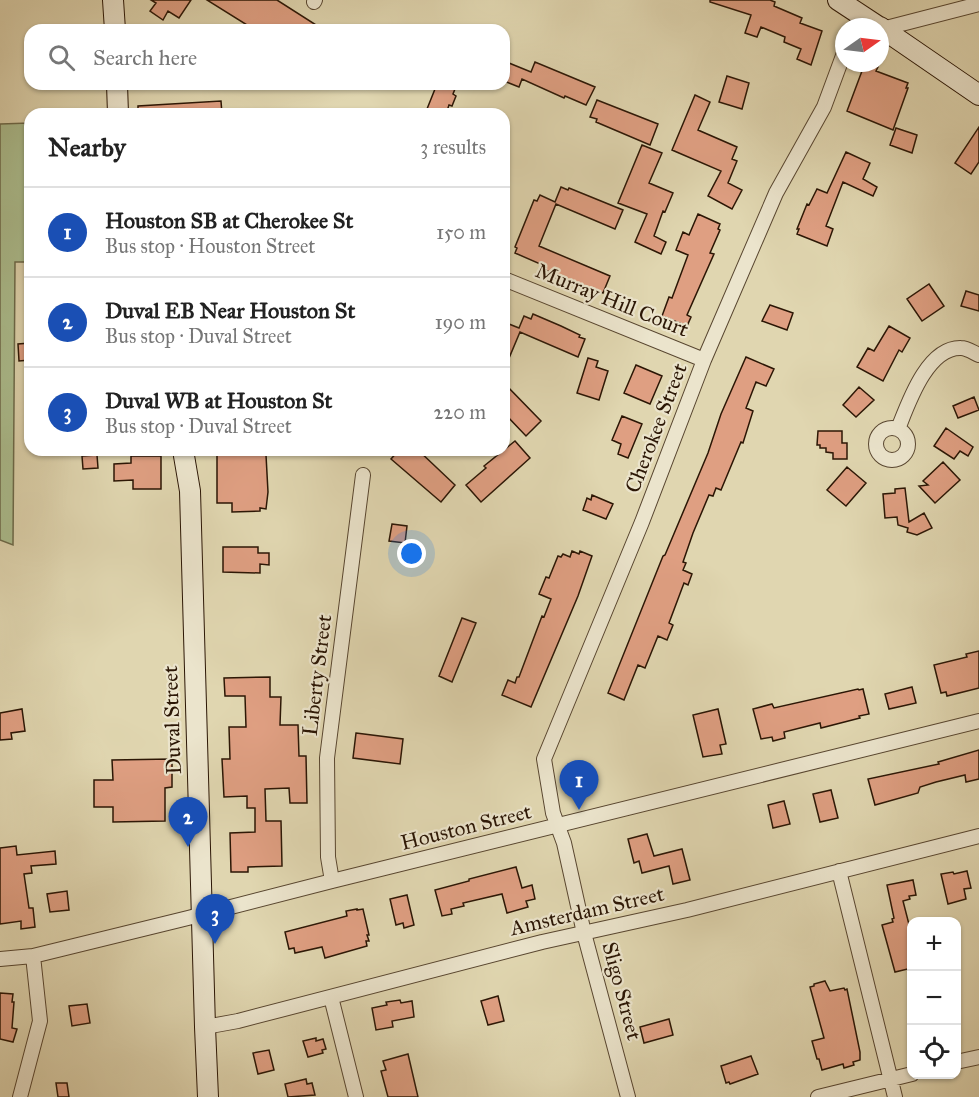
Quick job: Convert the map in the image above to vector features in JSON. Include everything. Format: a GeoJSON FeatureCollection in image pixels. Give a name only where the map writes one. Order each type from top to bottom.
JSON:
{"type":"FeatureCollection","features":[{"type":"Feature","properties":{"kind":"street"},"geometry":{"type":"LineString","coordinates":[[113,0],[115,24]]}},
{"type":"Feature","properties":{"kind":"street"},"geometry":{"type":"LineString","coordinates":[[838,0],[854,18]]}},
{"type":"Feature","properties":{"kind":"street"},"geometry":{"type":"LineString","coordinates":[[889,26],[979,4]]}},
{"type":"Feature","properties":{"kind":"street"},"geometry":{"type":"LineString","coordinates":[[889,34],[979,96]]}},
{"type":"Feature","properties":{"kind":"street","name":"Cherokee Street"},"geometry":{"type":"LineString","coordinates":[[557,826],[544,759],[642,522],[705,360],[776,193],[824,107],[837,72]]}},
{"type":"Feature","properties":{"kind":"street"},"geometry":{"type":"LineString","coordinates":[[117,90],[118,108]]}},
{"type":"Feature","properties":{"kind":"street","name":"Murray Hill Court"},"geometry":{"type":"LineString","coordinates":[[510,281],[705,360]]}},
{"type":"Feature","properties":{"kind":"street"},"geometry":{"type":"LineString","coordinates":[[898,429],[924,371],[938,357],[951,350],[963,348],[979,355]]}},
{"type":"Feature","properties":{"kind":"street","name":"Duval Street"},"geometry":{"type":"LineString","coordinates":[[184,456],[190,491],[204,1027],[208,1097]]}},
{"type":"Feature","properties":{"kind":"street","name":"Liberty Street"},"geometry":{"type":"LineString","coordinates":[[332,881],[328,857],[327,758],[363,475]]}},
{"type":"Feature","properties":{"kind":"street","name":"Houston Street"},"geometry":{"type":"LineString","coordinates":[[0,959],[33,956],[979,721]]}},
{"type":"Feature","properties":{"kind":"street","name":"Sligo Street"},"geometry":{"type":"LineString","coordinates":[[557,826],[564,843],[584,933],[628,1097]]}},
{"type":"Feature","properties":{"kind":"street","name":"Amsterdam Street"},"geometry":{"type":"LineString","coordinates":[[204,1027],[238,1021],[979,836]]}},
{"type":"Feature","properties":{"kind":"street"},"geometry":{"type":"LineString","coordinates":[[839,871],[895,1097]]}},
{"type":"Feature","properties":{"kind":"street"},"geometry":{"type":"LineString","coordinates":[[20,1097],[40,1021],[33,956]]}},
{"type":"Feature","properties":{"kind":"street"},"geometry":{"type":"LineString","coordinates":[[331,997],[356,1097]]}},
{"type":"Feature","properties":{"kind":"street"},"geometry":{"type":"LineString","coordinates":[[961,1061],[979,1057]]}},
{"type":"Feature","properties":{"kind":"street"},"geometry":{"type":"LineString","coordinates":[[818,1097],[907,1075]]}},
{"type":"Feature","properties":{"kind":"green space"},"geometry":{"type":"Polygon","coordinates":[[[24,123],[24,262],[15,262],[13,545],[0,540],[0,124],[24,123]]]}},
{"type":"Feature","properties":{"kind":"building"},"geometry":{"type":"Polygon","coordinates":[[[151,0],[191,0],[179,18],[168,11],[163,20],[150,11],[156,3],[151,0]]]}},
{"type":"Feature","properties":{"kind":"building"},"geometry":{"type":"Polygon","coordinates":[[[207,0],[277,0],[315,24],[245,24],[207,0]]]}},
{"type":"Feature","properties":{"kind":"building"},"geometry":{"type":"Polygon","coordinates":[[[710,0],[770,0],[775,2],[774,6],[802,18],[800,23],[822,31],[811,65],[797,59],[801,49],[784,42],[785,37],[761,27],[757,37],[745,33],[751,15],[710,2],[710,0]]]}},
{"type":"Feature","properties":{"kind":"building"},"geometry":{"type":"Polygon","coordinates":[[[535,62],[595,87],[586,105],[522,79],[519,87],[510,83],[510,63],[531,72],[535,62]]]}},
{"type":"Feature","properties":{"kind":"building"},"geometry":{"type":"Polygon","coordinates":[[[862,72],[879,72],[908,83],[893,130],[847,111],[862,72]]]}},
{"type":"Feature","properties":{"kind":"building"},"geometry":{"type":"Polygon","coordinates":[[[727,76],[749,83],[742,109],[719,102],[727,76]]]}},
{"type":"Feature","properties":{"kind":"building"},"geometry":{"type":"Polygon","coordinates":[[[435,90],[455,90],[453,94],[456,96],[452,106],[427,108],[435,90]]]}},
{"type":"Feature","properties":{"kind":"building"},"geometry":{"type":"Polygon","coordinates":[[[695,95],[710,102],[698,130],[737,147],[732,159],[737,161],[728,183],[742,190],[732,209],[708,196],[721,171],[672,150],[695,95]]]}},
{"type":"Feature","properties":{"kind":"building"},"geometry":{"type":"Polygon","coordinates":[[[597,100],[658,124],[650,145],[596,122],[597,119],[590,117],[597,100]]]}},
{"type":"Feature","properties":{"kind":"building"},"geometry":{"type":"Polygon","coordinates":[[[221,101],[222,108],[138,108],[138,106],[221,101]]]}},
{"type":"Feature","properties":{"kind":"building"},"geometry":{"type":"Polygon","coordinates":[[[979,127],[979,162],[971,174],[955,163],[979,127]]]}},
{"type":"Feature","properties":{"kind":"building"},"geometry":{"type":"Polygon","coordinates":[[[896,128],[917,135],[912,153],[890,145],[896,128]]]}},
{"type":"Feature","properties":{"kind":"building"},"geometry":{"type":"Polygon","coordinates":[[[642,145],[662,153],[649,183],[673,193],[665,212],[663,211],[654,236],[666,242],[661,254],[635,242],[647,214],[618,203],[642,145]]]}},
{"type":"Feature","properties":{"kind":"building"},"geometry":{"type":"Polygon","coordinates":[[[846,152],[870,163],[863,179],[877,187],[873,196],[843,182],[826,226],[833,229],[827,246],[797,234],[799,229],[797,229],[807,204],[809,205],[817,189],[827,193],[846,152]]]}},
{"type":"Feature","properties":{"kind":"building"},"geometry":{"type":"Polygon","coordinates":[[[561,187],[568,190],[569,188],[623,210],[615,229],[556,204],[539,246],[610,276],[603,293],[598,291],[596,294],[548,275],[550,272],[543,269],[545,266],[515,253],[517,248],[515,247],[534,200],[537,201],[540,195],[555,202],[561,187]]]}},
{"type":"Feature","properties":{"kind":"building"},"geometry":{"type":"Polygon","coordinates":[[[698,214],[720,224],[718,229],[720,230],[710,253],[714,254],[687,315],[691,317],[687,326],[662,316],[669,297],[672,298],[688,255],[676,250],[683,232],[689,235],[698,214]]]}},
{"type":"Feature","properties":{"kind":"building"},"geometry":{"type":"Polygon","coordinates":[[[929,284],[944,306],[922,321],[907,299],[929,284]]]}},
{"type":"Feature","properties":{"kind":"building"},"geometry":{"type":"Polygon","coordinates":[[[966,291],[979,295],[979,311],[961,306],[966,291]]]}},
{"type":"Feature","properties":{"kind":"building"},"geometry":{"type":"Polygon","coordinates":[[[770,305],[793,313],[787,330],[762,321],[770,305]]]}},
{"type":"Feature","properties":{"kind":"building"},"geometry":{"type":"Polygon","coordinates":[[[533,314],[585,339],[578,357],[520,332],[510,356],[510,324],[519,328],[524,316],[531,319],[533,314]]]}},
{"type":"Feature","properties":{"kind":"building"},"geometry":{"type":"Polygon","coordinates":[[[889,326],[910,338],[902,352],[899,350],[883,381],[857,367],[868,348],[874,351],[889,326]]]}},
{"type":"Feature","properties":{"kind":"building"},"geometry":{"type":"Polygon","coordinates":[[[18,344],[24,344],[24,361],[19,361],[18,344]]]}},
{"type":"Feature","properties":{"kind":"building"},"geometry":{"type":"Polygon","coordinates":[[[746,357],[774,369],[766,386],[756,382],[746,408],[753,411],[743,443],[741,442],[721,490],[716,488],[713,496],[709,495],[693,533],[683,562],[686,563],[683,570],[692,574],[688,585],[684,583],[669,623],[673,625],[667,640],[658,636],[645,668],[638,665],[624,700],[608,693],[746,357]]]}},
{"type":"Feature","properties":{"kind":"building"},"geometry":{"type":"Polygon","coordinates":[[[588,358],[598,361],[596,367],[608,371],[599,400],[577,393],[588,358]]]}},
{"type":"Feature","properties":{"kind":"building"},"geometry":{"type":"Polygon","coordinates":[[[636,365],[662,376],[650,404],[624,393],[636,365]]]}},
{"type":"Feature","properties":{"kind":"building"},"geometry":{"type":"Polygon","coordinates":[[[859,387],[874,400],[856,417],[843,405],[859,387]]]}},
{"type":"Feature","properties":{"kind":"building"},"geometry":{"type":"Polygon","coordinates":[[[510,389],[541,421],[526,436],[510,419],[510,389]]]}},
{"type":"Feature","properties":{"kind":"building"},"geometry":{"type":"Polygon","coordinates":[[[974,397],[979,410],[958,418],[953,406],[974,397]]]}},
{"type":"Feature","properties":{"kind":"building"},"geometry":{"type":"Polygon","coordinates":[[[622,416],[642,424],[628,458],[618,454],[621,444],[612,440],[622,416]]]}},
{"type":"Feature","properties":{"kind":"building"},"geometry":{"type":"Polygon","coordinates":[[[946,428],[973,447],[968,456],[960,451],[954,459],[934,446],[946,428]]]}},
{"type":"Feature","properties":{"kind":"building"},"geometry":{"type":"Polygon","coordinates":[[[818,431],[842,431],[842,443],[847,443],[847,459],[833,459],[833,453],[826,452],[826,448],[820,448],[820,445],[817,445],[818,431]]]}},
{"type":"Feature","properties":{"kind":"building"},"geometry":{"type":"Polygon","coordinates":[[[515,441],[530,458],[481,502],[466,485],[496,456],[510,456],[510,445],[515,441]]]}},
{"type":"Feature","properties":{"kind":"building"},"geometry":{"type":"Polygon","coordinates":[[[82,456],[97,456],[98,468],[83,469],[82,456]]]}},
{"type":"Feature","properties":{"kind":"building"},"geometry":{"type":"Polygon","coordinates":[[[131,456],[161,456],[161,489],[133,489],[133,480],[114,481],[114,464],[131,463],[131,456]]]}},
{"type":"Feature","properties":{"kind":"building"},"geometry":{"type":"Polygon","coordinates":[[[217,456],[266,456],[268,492],[266,509],[232,512],[232,503],[217,503],[217,456]]]}},
{"type":"Feature","properties":{"kind":"building"},"geometry":{"type":"Polygon","coordinates":[[[394,456],[424,456],[455,485],[441,502],[391,459],[394,456]]]}},
{"type":"Feature","properties":{"kind":"building"},"geometry":{"type":"Polygon","coordinates":[[[943,462],[960,480],[935,503],[919,486],[928,485],[923,481],[943,462]]]}},
{"type":"Feature","properties":{"kind":"building"},"geometry":{"type":"Polygon","coordinates":[[[847,467],[866,483],[846,506],[827,490],[847,467]]]}},
{"type":"Feature","properties":{"kind":"building"},"geometry":{"type":"Polygon","coordinates":[[[905,488],[909,522],[924,513],[932,528],[917,535],[907,532],[908,528],[898,525],[897,517],[885,518],[883,494],[895,493],[895,489],[905,488]]]}},
{"type":"Feature","properties":{"kind":"building"},"geometry":{"type":"Polygon","coordinates":[[[592,495],[613,504],[606,519],[583,510],[587,498],[591,500],[592,495]]]}},
{"type":"Feature","properties":{"kind":"building"},"geometry":{"type":"Polygon","coordinates":[[[392,524],[407,526],[405,543],[389,541],[392,524]]]}},
{"type":"Feature","properties":{"kind":"building"},"geometry":{"type":"Polygon","coordinates":[[[223,547],[258,547],[258,553],[269,553],[269,565],[260,564],[260,573],[223,572],[223,547]]]}},
{"type":"Feature","properties":{"kind":"building"},"geometry":{"type":"Polygon","coordinates":[[[572,551],[579,554],[580,551],[592,556],[578,596],[531,707],[502,695],[508,680],[515,683],[519,677],[542,616],[544,617],[551,599],[539,594],[546,577],[549,578],[558,556],[561,557],[563,554],[570,557],[572,551]]]}},
{"type":"Feature","properties":{"kind":"building"},"geometry":{"type":"Polygon","coordinates":[[[462,618],[476,623],[452,682],[439,676],[462,618]]]}},
{"type":"Feature","properties":{"kind":"building"},"geometry":{"type":"Polygon","coordinates":[[[979,651],[979,688],[947,696],[946,692],[941,693],[934,665],[967,657],[966,654],[979,651]]]}},
{"type":"Feature","properties":{"kind":"building"},"geometry":{"type":"Polygon","coordinates":[[[270,677],[270,697],[281,697],[280,725],[298,725],[299,756],[306,756],[307,803],[290,803],[289,788],[265,789],[266,821],[281,821],[282,866],[248,867],[248,872],[231,872],[230,833],[255,832],[255,808],[247,808],[247,796],[224,797],[222,759],[230,759],[229,727],[246,727],[245,696],[225,696],[224,678],[270,677]]]}},
{"type":"Feature","properties":{"kind":"building"},"geometry":{"type":"Polygon","coordinates":[[[912,687],[916,703],[889,709],[885,694],[912,687]]]}},
{"type":"Feature","properties":{"kind":"building"},"geometry":{"type":"Polygon","coordinates":[[[863,689],[869,714],[821,728],[820,723],[784,732],[785,738],[773,741],[772,737],[761,739],[753,709],[772,704],[774,708],[863,689]]]}},
{"type":"Feature","properties":{"kind":"building"},"geometry":{"type":"Polygon","coordinates":[[[22,709],[25,731],[11,733],[12,739],[0,740],[0,713],[22,709]]]}},
{"type":"Feature","properties":{"kind":"building"},"geometry":{"type":"Polygon","coordinates":[[[718,709],[726,744],[720,745],[722,754],[703,757],[693,715],[718,709]]]}},
{"type":"Feature","properties":{"kind":"building"},"geometry":{"type":"Polygon","coordinates":[[[356,733],[403,739],[400,764],[353,758],[356,733]]]}},
{"type":"Feature","properties":{"kind":"building"},"geometry":{"type":"Polygon","coordinates":[[[979,750],[979,779],[966,782],[965,775],[936,782],[920,787],[918,793],[875,805],[868,779],[939,764],[938,762],[979,750]]]}},
{"type":"Feature","properties":{"kind":"building"},"geometry":{"type":"Polygon","coordinates":[[[172,759],[172,787],[165,788],[165,821],[113,822],[113,807],[94,807],[94,780],[113,780],[112,760],[172,759]]]}},
{"type":"Feature","properties":{"kind":"building"},"geometry":{"type":"Polygon","coordinates":[[[831,790],[838,818],[820,822],[813,794],[831,790]]]}},
{"type":"Feature","properties":{"kind":"building"},"geometry":{"type":"Polygon","coordinates":[[[784,801],[790,824],[773,828],[768,805],[784,801]]]}},
{"type":"Feature","properties":{"kind":"building"},"geometry":{"type":"Polygon","coordinates":[[[647,834],[654,856],[682,849],[690,880],[673,884],[669,866],[642,873],[639,861],[634,863],[628,839],[647,834]]]}},
{"type":"Feature","properties":{"kind":"building"},"geometry":{"type":"Polygon","coordinates":[[[16,846],[17,855],[55,851],[56,864],[31,866],[32,873],[24,874],[29,908],[33,908],[35,927],[21,929],[21,921],[0,924],[0,848],[16,846]]]}},
{"type":"Feature","properties":{"kind":"building"},"geometry":{"type":"Polygon","coordinates":[[[516,867],[522,888],[532,885],[535,899],[526,901],[528,907],[507,913],[502,894],[463,903],[464,906],[451,909],[452,914],[442,916],[435,890],[516,867]]]}},
{"type":"Feature","properties":{"kind":"building"},"geometry":{"type":"Polygon","coordinates":[[[967,871],[971,888],[964,889],[966,899],[948,904],[941,874],[967,871]]]}},
{"type":"Feature","properties":{"kind":"building"},"geometry":{"type":"Polygon","coordinates":[[[913,880],[916,895],[909,896],[910,899],[903,901],[907,917],[907,969],[895,972],[882,925],[893,922],[894,918],[887,885],[913,880]]]}},
{"type":"Feature","properties":{"kind":"building"},"geometry":{"type":"Polygon","coordinates":[[[67,891],[69,910],[50,912],[47,894],[67,891]]]}},
{"type":"Feature","properties":{"kind":"building"},"geometry":{"type":"Polygon","coordinates":[[[407,895],[414,925],[404,928],[403,923],[396,925],[390,899],[407,895]]]}},
{"type":"Feature","properties":{"kind":"building"},"geometry":{"type":"Polygon","coordinates":[[[363,909],[369,935],[367,935],[369,941],[366,941],[367,946],[325,958],[322,947],[295,953],[294,948],[289,949],[285,932],[347,916],[346,911],[363,909]]]}},
{"type":"Feature","properties":{"kind":"building"},"geometry":{"type":"Polygon","coordinates":[[[825,981],[830,991],[847,989],[860,1060],[844,1068],[843,1064],[822,1070],[812,1041],[824,1038],[810,987],[825,981]]]}},
{"type":"Feature","properties":{"kind":"building"},"geometry":{"type":"Polygon","coordinates":[[[0,993],[13,994],[12,1028],[17,1029],[13,1042],[0,1039],[0,993]]]}},
{"type":"Feature","properties":{"kind":"building"},"geometry":{"type":"Polygon","coordinates":[[[498,996],[504,1021],[488,1025],[481,1001],[498,996]]]}},
{"type":"Feature","properties":{"kind":"building"},"geometry":{"type":"Polygon","coordinates":[[[400,1000],[401,1003],[412,1001],[414,1017],[392,1021],[393,1027],[376,1030],[372,1008],[387,1005],[386,1002],[400,1000]]]}},
{"type":"Feature","properties":{"kind":"building"},"geometry":{"type":"Polygon","coordinates":[[[87,1004],[90,1023],[72,1026],[69,1006],[87,1004]]]}},
{"type":"Feature","properties":{"kind":"building"},"geometry":{"type":"Polygon","coordinates":[[[669,1019],[673,1035],[644,1043],[640,1027],[669,1019]]]}},
{"type":"Feature","properties":{"kind":"building"},"geometry":{"type":"Polygon","coordinates":[[[316,1038],[316,1041],[323,1039],[326,1049],[322,1050],[323,1053],[308,1057],[303,1041],[316,1038]]]}},
{"type":"Feature","properties":{"kind":"building"},"geometry":{"type":"Polygon","coordinates":[[[269,1050],[274,1070],[258,1074],[253,1053],[269,1050]]]}},
{"type":"Feature","properties":{"kind":"building"},"geometry":{"type":"Polygon","coordinates":[[[408,1054],[418,1097],[388,1097],[381,1071],[386,1070],[383,1061],[408,1054]]]}},
{"type":"Feature","properties":{"kind":"building"},"geometry":{"type":"Polygon","coordinates":[[[751,1056],[758,1074],[730,1084],[726,1083],[721,1066],[751,1056]]]}},
{"type":"Feature","properties":{"kind":"building"},"geometry":{"type":"Polygon","coordinates":[[[306,1079],[307,1084],[312,1083],[315,1095],[288,1097],[285,1084],[306,1079]]]}},
{"type":"Feature","properties":{"kind":"building"},"geometry":{"type":"Polygon","coordinates":[[[56,1083],[67,1083],[69,1097],[58,1097],[56,1083]]]}},
{"type":"Feature","properties":{"kind":"place","name":"Houston SB at Cherokee St"},"geometry":{"type":"Point","coordinates":[579,810]}},
{"type":"Feature","properties":{"kind":"place","name":"Duval EB Near Houston St"},"geometry":{"type":"Point","coordinates":[188,847]}},
{"type":"Feature","properties":{"kind":"place","name":"Duval WB at Houston St"},"geometry":{"type":"Point","coordinates":[215,944]}}]}
